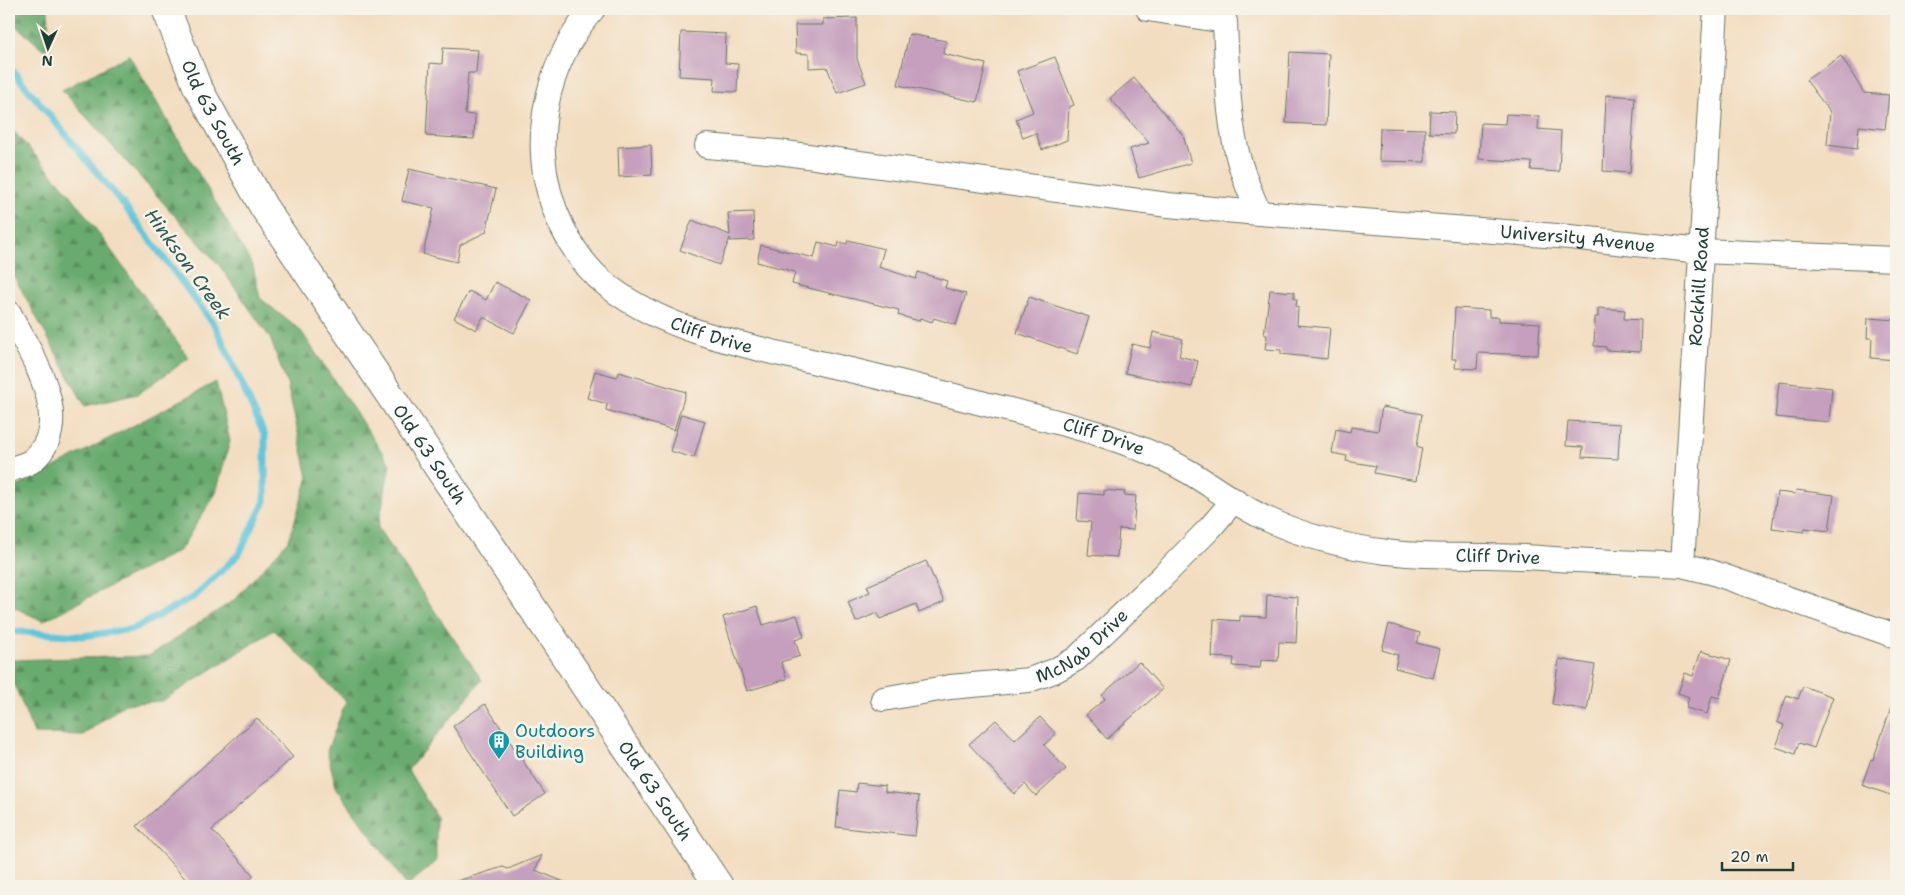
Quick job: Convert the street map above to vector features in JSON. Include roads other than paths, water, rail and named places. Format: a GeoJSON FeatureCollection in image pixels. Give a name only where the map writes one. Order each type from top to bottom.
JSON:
{"type":"FeatureCollection","features":[{"type":"Feature","properties":{"kind":"main road","name":"Old 63 South"},"geometry":{"type":"LineString","coordinates":[[166,9],[197,86],[262,206],[719,886]]}},
{"type":"Feature","properties":{"kind":"street","name":"Cliff Drive"},"geometry":{"type":"LineString","coordinates":[[593,9],[579,25],[566,48],[550,89],[544,127],[544,161],[550,194],[564,231],[588,267],[606,285],[662,320],[699,333],[1052,421],[1137,447],[1185,470],[1268,520],[1302,533],[1337,542],[1388,552],[1682,565],[1711,572],[1896,636]]}},
{"type":"Feature","properties":{"kind":"street"},"geometry":{"type":"LineString","coordinates":[[1148,9],[1226,15],[1231,112],[1236,149],[1259,213]]}},
{"type":"Feature","properties":{"kind":"street","name":"Rockhill Road"},"geometry":{"type":"LineString","coordinates":[[1682,565],[1716,9]]}},
{"type":"Feature","properties":{"kind":"street","name":"University Avenue"},"geometry":{"type":"LineString","coordinates":[[707,146],[805,155],[1168,205],[1570,237],[1701,251],[1896,260]]}},
{"type":"Feature","properties":{"kind":"street"},"geometry":{"type":"LineString","coordinates":[[9,313],[43,376],[53,417],[46,444],[32,461],[9,470]]}},
{"type":"Feature","properties":{"kind":"street","name":"McNab Drive"},"geometry":{"type":"LineString","coordinates":[[883,699],[950,686],[1029,680],[1054,671],[1076,658],[1162,577],[1210,528],[1234,500]]}},
{"type":"Feature","properties":{"kind":"waterway","name":"Hinkson Creek"},"geometry":{"type":"LineString","coordinates":[[9,66],[123,204],[216,327],[265,436],[265,501],[239,554],[194,597],[133,629],[82,636],[9,631]]}},
{"type":"Feature","properties":{"kind":"place","name":"Outdoors Building"},"geometry":{"type":"Point","coordinates":[499,760]}}]}
